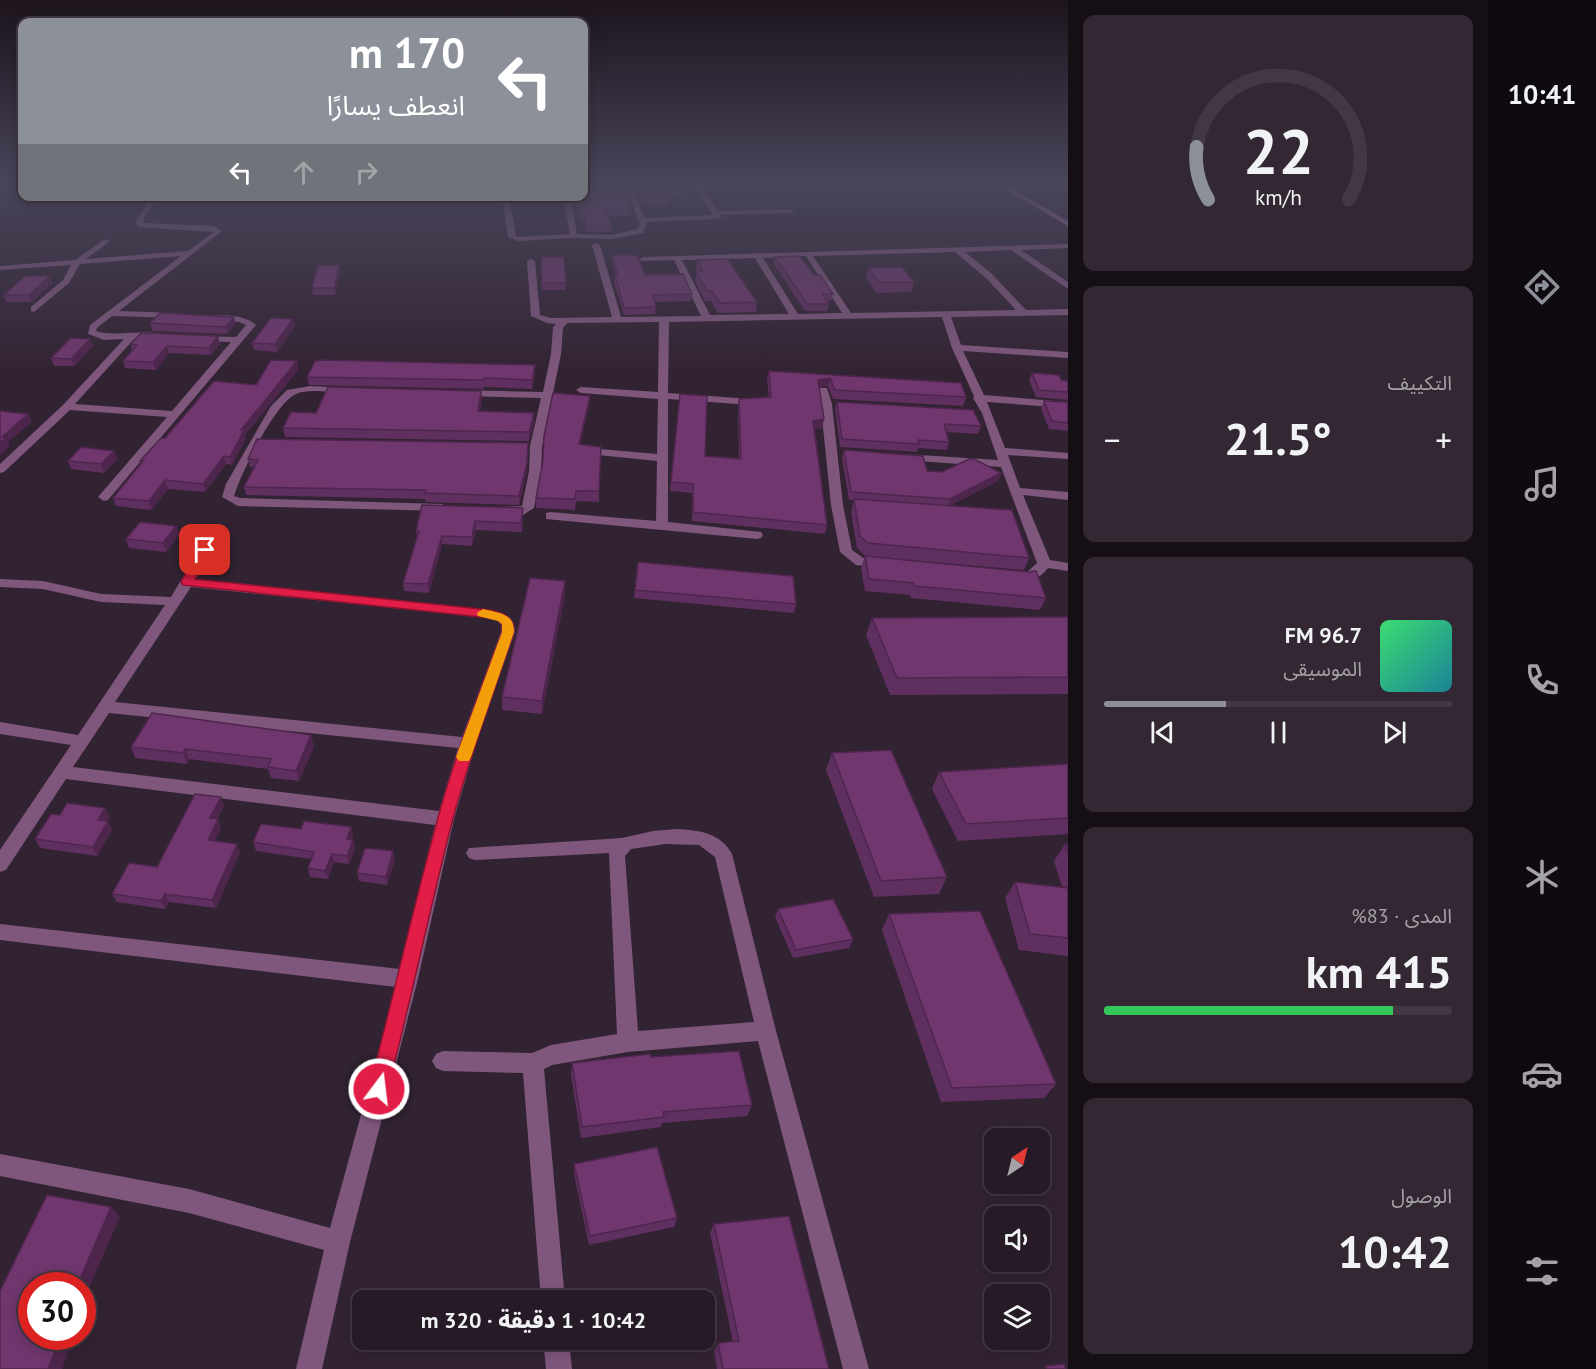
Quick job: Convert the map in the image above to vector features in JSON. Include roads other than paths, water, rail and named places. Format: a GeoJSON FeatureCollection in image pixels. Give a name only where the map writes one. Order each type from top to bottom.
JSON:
{"type":"FeatureCollection","features":[{"type":"Feature","properties":{"kind":"street"},"geometry":{"type":"LineString","coordinates":[[34,309],[66,281],[77,262],[100,245]]}},
{"type":"Feature","properties":{"kind":"street"},"geometry":{"type":"LineString","coordinates":[[168,336],[104,337],[91,332],[110,313],[200,245]]}},
{"type":"Feature","properties":{"kind":"street"},"geometry":{"type":"LineString","coordinates":[[596,245],[617,319]]}},
{"type":"Feature","properties":{"kind":"street"},"geometry":{"type":"LineString","coordinates":[[644,259],[1068,246]]}},
{"type":"Feature","properties":{"kind":"street"},"geometry":{"type":"LineString","coordinates":[[1013,248],[1068,285]]}},
{"type":"Feature","properties":{"kind":"street"},"geometry":{"type":"LineString","coordinates":[[958,249],[989,276],[1024,313]]}},
{"type":"Feature","properties":{"kind":"street"},"geometry":{"type":"LineString","coordinates":[[0,268],[190,253]]}},
{"type":"Feature","properties":{"kind":"street"},"geometry":{"type":"LineString","coordinates":[[808,254],[847,314]]}},
{"type":"Feature","properties":{"kind":"street"},"geometry":{"type":"LineString","coordinates":[[757,255],[795,316]]}},
{"type":"Feature","properties":{"kind":"street"},"geometry":{"type":"LineString","coordinates":[[677,258],[707,318]]}},
{"type":"Feature","properties":{"kind":"street"},"geometry":{"type":"LineString","coordinates":[[531,261],[536,316],[543,320],[1068,312]]}},
{"type":"Feature","properties":{"kind":"street"},"geometry":{"type":"LineString","coordinates":[[110,313],[189,317]]}},
{"type":"Feature","properties":{"kind":"street"},"geometry":{"type":"LineString","coordinates":[[946,315],[978,398],[981,413],[1001,451],[1017,491],[1019,517],[1042,553],[1044,563]]}},
{"type":"Feature","properties":{"kind":"street"},"geometry":{"type":"LineString","coordinates":[[104,497],[177,414],[250,325],[241,319],[200,317]]}},
{"type":"Feature","properties":{"kind":"street"},"geometry":{"type":"LineString","coordinates":[[662,525],[664,319]]}},
{"type":"Feature","properties":{"kind":"street"},"geometry":{"type":"LineString","coordinates":[[487,509],[523,510],[528,508],[535,471],[530,446],[547,395],[556,354],[558,327],[564,321]]}},
{"type":"Feature","properties":{"kind":"street"},"geometry":{"type":"LineString","coordinates":[[0,470],[67,407],[133,335]]}},
{"type":"Feature","properties":{"kind":"street"},"geometry":{"type":"LineString","coordinates":[[191,337],[238,339]]}},
{"type":"Feature","properties":{"kind":"street"},"geometry":{"type":"LineString","coordinates":[[957,348],[1068,356]]}},
{"type":"Feature","properties":{"kind":"street"},"geometry":{"type":"LineString","coordinates":[[358,391],[299,390],[290,393],[273,409],[261,442],[232,484],[228,497],[238,502],[452,508]]}},
{"type":"Feature","properties":{"kind":"street"},"geometry":{"type":"LineString","coordinates":[[581,390],[664,394],[751,402]]}},
{"type":"Feature","properties":{"kind":"street"},"geometry":{"type":"LineString","coordinates":[[823,390],[833,404],[846,552],[861,562],[895,566]]}},
{"type":"Feature","properties":{"kind":"street"},"geometry":{"type":"LineString","coordinates":[[453,393],[547,395]]}},
{"type":"Feature","properties":{"kind":"street"},"geometry":{"type":"LineString","coordinates":[[978,398],[1068,405]]}},
{"type":"Feature","properties":{"kind":"street"},"geometry":{"type":"LineString","coordinates":[[67,407],[177,414]]}},
{"type":"Feature","properties":{"kind":"street"},"geometry":{"type":"LineString","coordinates":[[588,451],[664,458]]}},
{"type":"Feature","properties":{"kind":"street"},"geometry":{"type":"LineString","coordinates":[[1001,451],[1068,456]]}},
{"type":"Feature","properties":{"kind":"street"},"geometry":{"type":"LineString","coordinates":[[890,456],[1005,464]]}},
{"type":"Feature","properties":{"kind":"street"},"geometry":{"type":"LineString","coordinates":[[1017,491],[1068,496]]}},
{"type":"Feature","properties":{"kind":"street"},"geometry":{"type":"LineString","coordinates":[[550,516],[758,535]]}},
{"type":"Feature","properties":{"kind":"street"},"geometry":{"type":"LineString","coordinates":[[0,866],[80,741],[106,707],[175,601],[205,550]]}},
{"type":"Feature","properties":{"kind":"street"},"geometry":{"type":"LineString","coordinates":[[1044,563],[1068,567]]}},
{"type":"Feature","properties":{"kind":"street"},"geometry":{"type":"LineString","coordinates":[[1012,577],[1024,578],[1034,575],[1044,563]]}},
{"type":"Feature","properties":{"kind":"street"},"geometry":{"type":"LineString","coordinates":[[0,582],[43,585],[101,598],[175,601]]}},
{"type":"Feature","properties":{"kind":"street"},"geometry":{"type":"LineString","coordinates":[[187,582],[490,614],[502,617],[508,624],[508,632],[468,743],[445,819],[408,979],[338,1242],[309,1369]]}},
{"type":"Feature","properties":{"kind":"street"},"geometry":{"type":"LineString","coordinates":[[106,707],[468,743]]}},
{"type":"Feature","properties":{"kind":"street"},"geometry":{"type":"LineString","coordinates":[[0,728],[80,741]]}},
{"type":"Feature","properties":{"kind":"street"},"geometry":{"type":"LineString","coordinates":[[61,772],[445,819]]}},
{"type":"Feature","properties":{"kind":"street"},"geometry":{"type":"LineString","coordinates":[[475,853],[622,845],[635,840],[692,837],[710,842],[723,854],[766,1030],[856,1369]]}},
{"type":"Feature","properties":{"kind":"street"},"geometry":{"type":"LineString","coordinates":[[622,845],[616,856],[628,1042]]}},
{"type":"Feature","properties":{"kind":"street"},"geometry":{"type":"LineString","coordinates":[[0,932],[408,979]]}},
{"type":"Feature","properties":{"kind":"street"},"geometry":{"type":"LineString","coordinates":[[443,1060],[532,1063],[551,1055],[628,1042],[766,1030]]}},
{"type":"Feature","properties":{"kind":"street"},"geometry":{"type":"LineString","coordinates":[[532,1063],[552,1290]]}},
{"type":"Feature","properties":{"kind":"street"},"geometry":{"type":"LineString","coordinates":[[0,1165],[189,1201],[338,1242]]}},
{"type":"Feature","properties":{"kind":"street"},"geometry":{"type":"LineString","coordinates":[[557,1350],[559,1369]]}}]}
